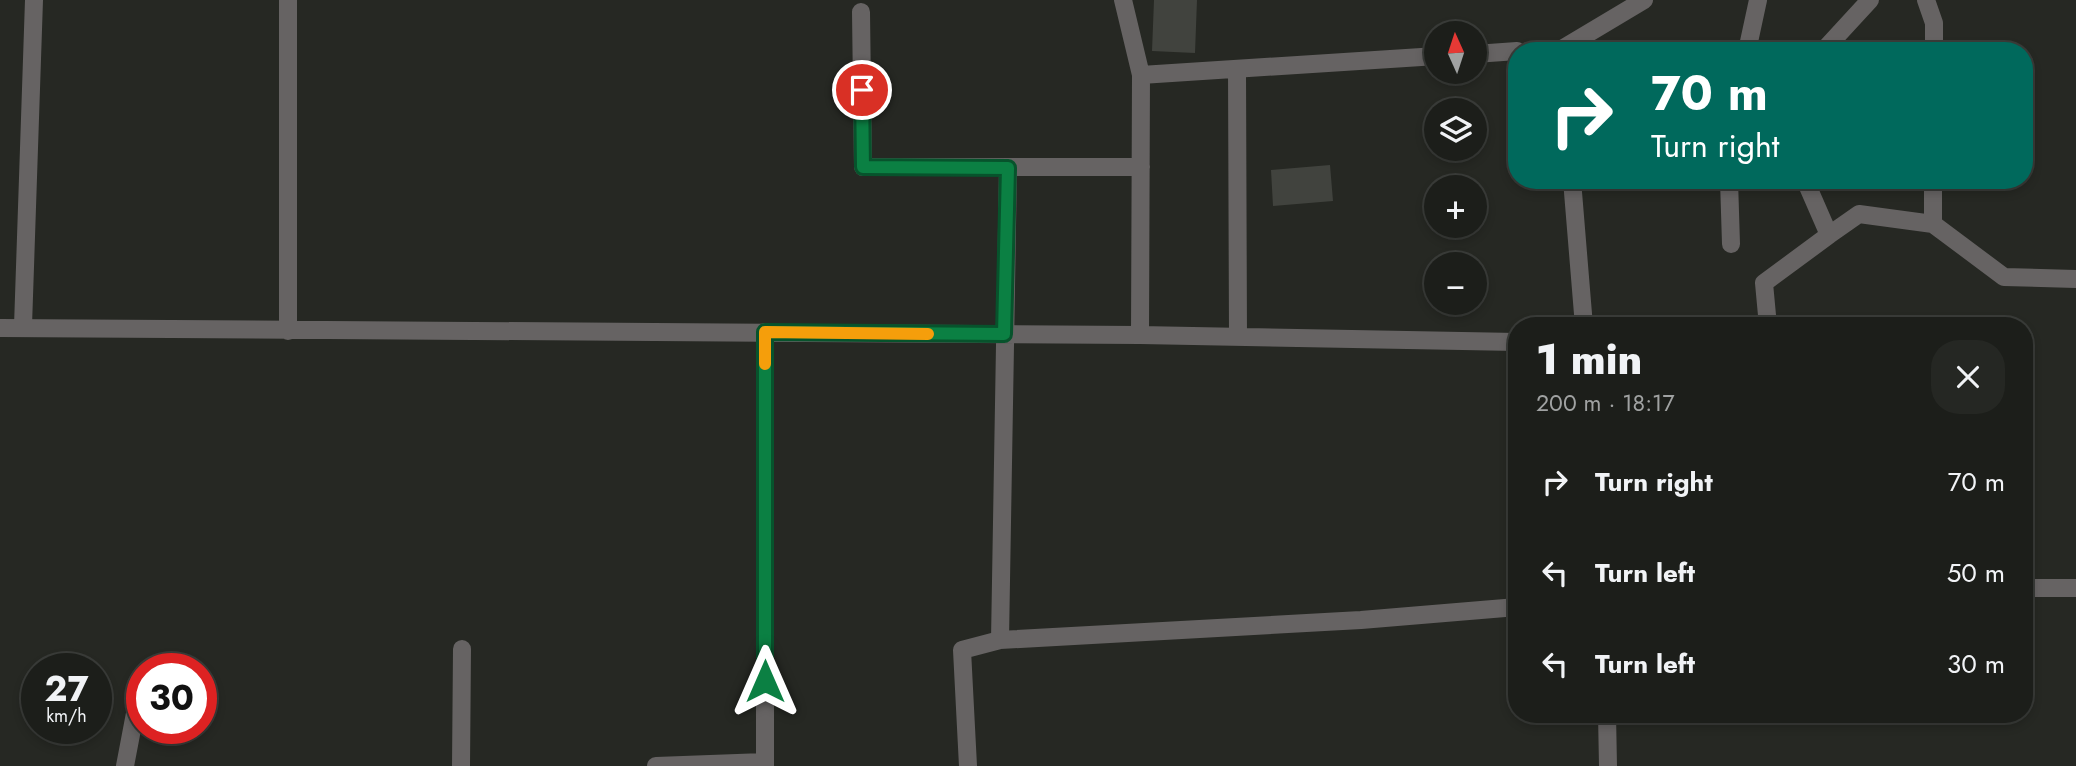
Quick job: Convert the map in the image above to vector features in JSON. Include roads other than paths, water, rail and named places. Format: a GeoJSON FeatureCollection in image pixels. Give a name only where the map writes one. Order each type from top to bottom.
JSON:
{"type":"FeatureCollection","features":[{"type":"Feature","properties":{"kind":"street"},"geometry":{"type":"LineString","coordinates":[[23,326],[34,0]]}},
{"type":"Feature","properties":{"kind":"street"},"geometry":{"type":"LineString","coordinates":[[288,0],[288,331]]}},
{"type":"Feature","properties":{"kind":"street"},"geometry":{"type":"LineString","coordinates":[[1123,0],[1141,75],[1140,335]]}},
{"type":"Feature","properties":{"kind":"street"},"geometry":{"type":"LineString","coordinates":[[1575,42],[1644,0]]}},
{"type":"Feature","properties":{"kind":"street"},"geometry":{"type":"LineString","coordinates":[[1749,42],[1758,0]]}},
{"type":"Feature","properties":{"kind":"street"},"geometry":{"type":"LineString","coordinates":[[1831,42],[1870,0]]}},
{"type":"Feature","properties":{"kind":"street"},"geometry":{"type":"LineString","coordinates":[[1926,0],[1934,23],[1934,42]]}},
{"type":"Feature","properties":{"kind":"street"},"geometry":{"type":"LineString","coordinates":[[861,12],[863,167],[1141,167]]}},
{"type":"Feature","properties":{"kind":"street"},"geometry":{"type":"LineString","coordinates":[[1488,53],[1508,52]]}},
{"type":"Feature","properties":{"kind":"street"},"geometry":{"type":"LineString","coordinates":[[1141,75],[1424,58]]}},
{"type":"Feature","properties":{"kind":"street"},"geometry":{"type":"LineString","coordinates":[[1237,69],[1238,337]]}},
{"type":"Feature","properties":{"kind":"street"},"geometry":{"type":"LineString","coordinates":[[1000,640],[1008,168]]}},
{"type":"Feature","properties":{"kind":"street"},"geometry":{"type":"LineString","coordinates":[[1573,189],[1583,317]]}},
{"type":"Feature","properties":{"kind":"street"},"geometry":{"type":"LineString","coordinates":[[1729,189],[1731,244]]}},
{"type":"Feature","properties":{"kind":"street"},"geometry":{"type":"LineString","coordinates":[[1809,189],[1829,235]]}},
{"type":"Feature","properties":{"kind":"street"},"geometry":{"type":"LineString","coordinates":[[1933,189],[1933,224]]}},
{"type":"Feature","properties":{"kind":"street"},"geometry":{"type":"LineString","coordinates":[[1767,317],[1764,283],[1859,214],[1933,224],[2004,277],[2076,279]]}},
{"type":"Feature","properties":{"kind":"street"},"geometry":{"type":"LineString","coordinates":[[0,328],[23,326],[288,331],[1140,335],[1508,342]]}},
{"type":"Feature","properties":{"kind":"street"},"geometry":{"type":"LineString","coordinates":[[656,766],[765,764],[765,332]]}},
{"type":"Feature","properties":{"kind":"street"},"geometry":{"type":"LineString","coordinates":[[2033,588],[2076,588]]}},
{"type":"Feature","properties":{"kind":"street"},"geometry":{"type":"LineString","coordinates":[[968,766],[962,650],[1000,640],[1348,620],[1508,608]]}},
{"type":"Feature","properties":{"kind":"street"},"geometry":{"type":"LineString","coordinates":[[461,766],[462,649]]}},
{"type":"Feature","properties":{"kind":"street"},"geometry":{"type":"LineString","coordinates":[[1607,723],[1608,766]]}},
{"type":"Feature","properties":{"kind":"street"},"geometry":{"type":"LineString","coordinates":[[125,766],[129,744]]}}]}
